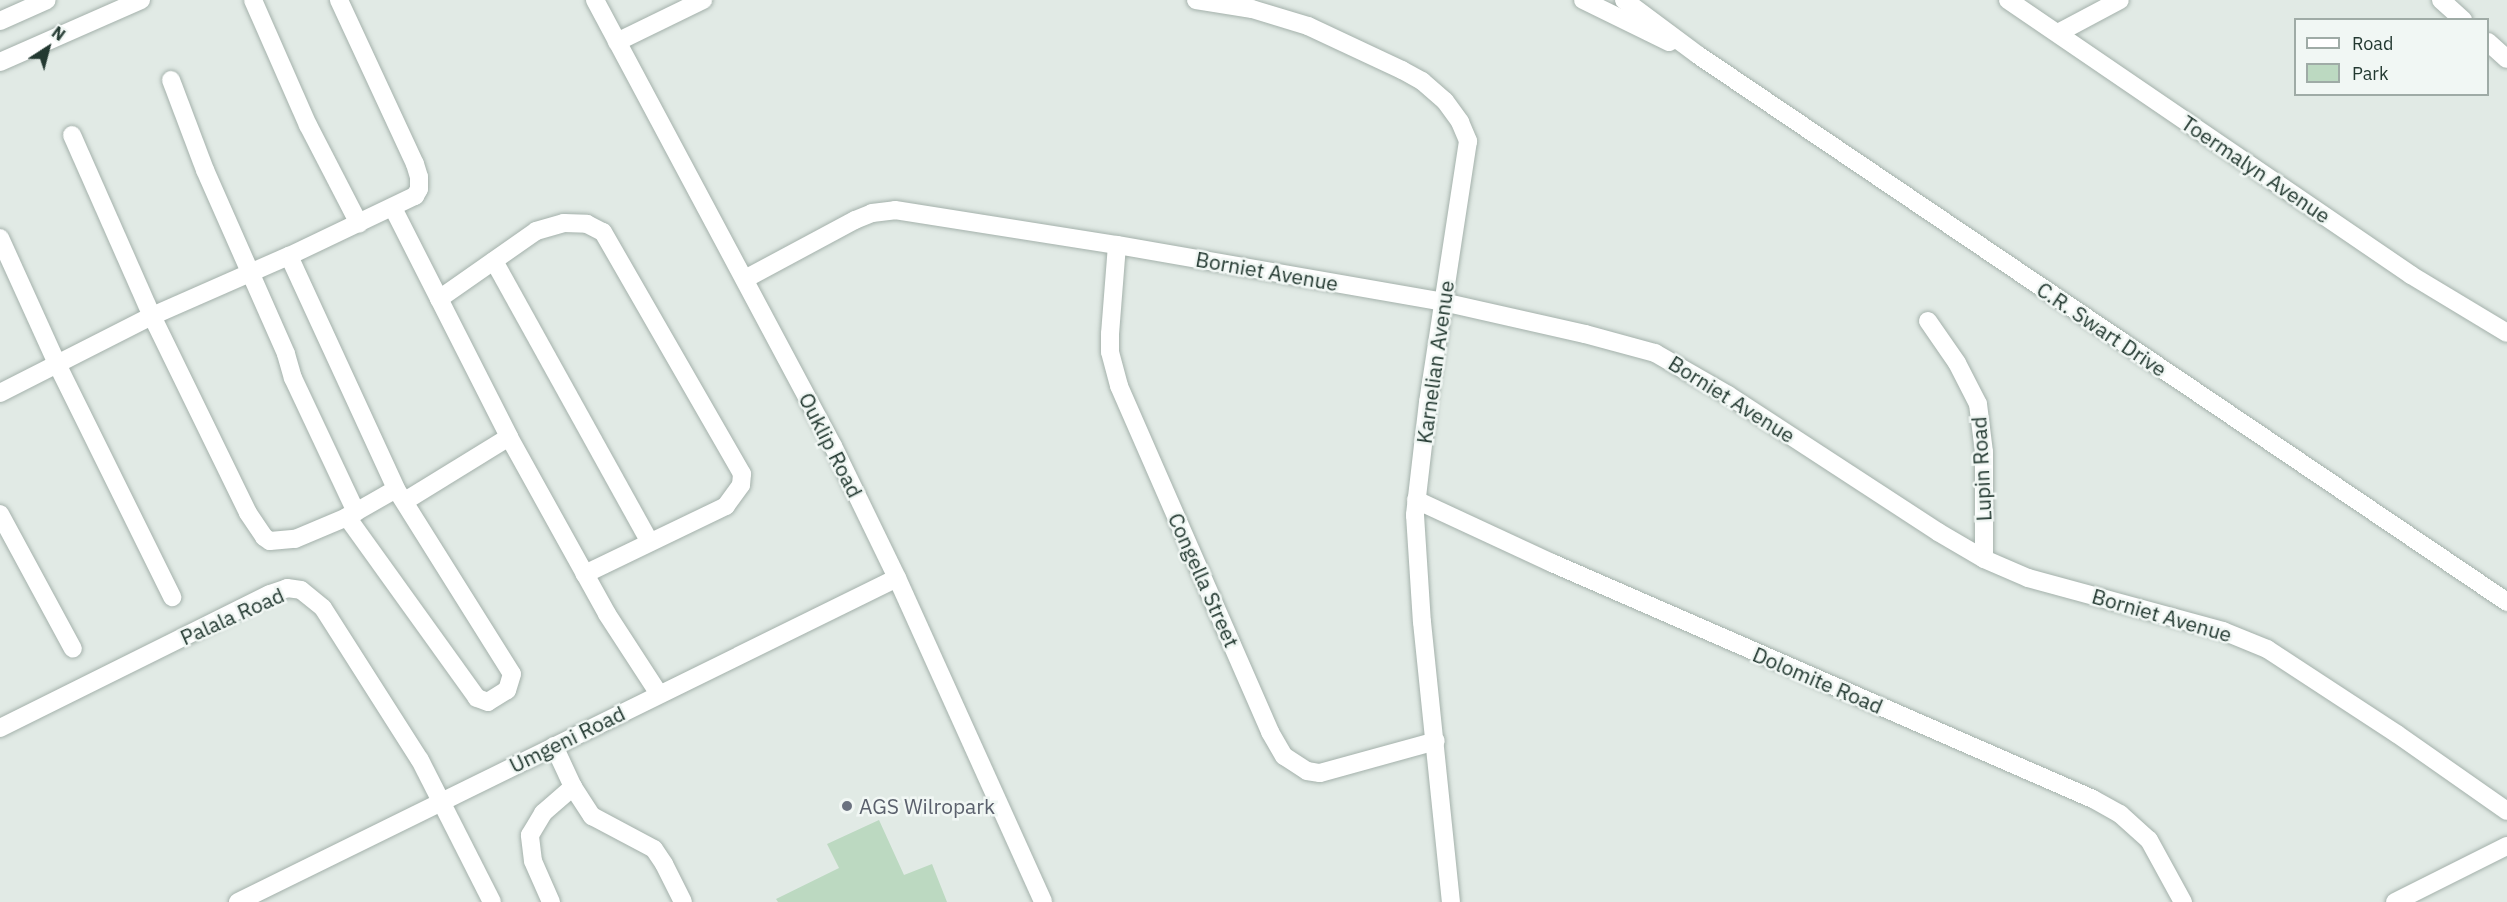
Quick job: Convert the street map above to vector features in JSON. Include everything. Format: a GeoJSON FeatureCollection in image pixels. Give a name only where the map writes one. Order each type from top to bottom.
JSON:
{"type":"FeatureCollection","features":[{"type":"Feature","properties":{"kind":"street"},"geometry":{"type":"LineString","coordinates":[[0,21],[47,0]]}},
{"type":"Feature","properties":{"kind":"street"},"geometry":{"type":"LineString","coordinates":[[0,63],[141,0]]}},
{"type":"Feature","properties":{"kind":"street"},"geometry":{"type":"LineString","coordinates":[[253,0],[308,125],[359,224]]}},
{"type":"Feature","properties":{"kind":"street"},"geometry":{"type":"LineString","coordinates":[[0,393],[58,366],[152,316],[289,256],[415,196],[419,189],[419,177],[339,0]]}},
{"type":"Feature","properties":{"kind":"street","name":"Ouklip Road"},"geometry":{"type":"LineString","coordinates":[[595,0],[833,446],[897,578],[1043,902]]}},
{"type":"Feature","properties":{"kind":"street"},"geometry":{"type":"LineString","coordinates":[[617,42],[703,0]]}},
{"type":"Feature","properties":{"kind":"street","name":"Karnelian Avenue"},"geometry":{"type":"LineString","coordinates":[[1196,0],[1252,9],[1320,31],[1422,81],[1453,110],[1468,141],[1416,500],[1422,622],[1451,902]]}},
{"type":"Feature","properties":{"kind":"street","name":"C.R. Swart Drive"},"geometry":{"type":"LineString","coordinates":[[1583,0],[1698,55]]}},
{"type":"Feature","properties":{"kind":"street","name":"C.R. Swart Drive"},"geometry":{"type":"LineString","coordinates":[[1624,0],[1698,55],[2507,602]]}},
{"type":"Feature","properties":{"kind":"street","name":"Toermalyn Avenue"},"geometry":{"type":"LineString","coordinates":[[2008,0],[2411,275],[2507,333]]}},
{"type":"Feature","properties":{"kind":"street"},"geometry":{"type":"LineString","coordinates":[[2058,33],[2120,0]]}},
{"type":"Feature","properties":{"kind":"street"},"geometry":{"type":"LineString","coordinates":[[2441,0],[2461,18]]}},
{"type":"Feature","properties":{"kind":"street"},"geometry":{"type":"LineString","coordinates":[[2489,44],[2507,59]]}},
{"type":"Feature","properties":{"kind":"street"},"geometry":{"type":"LineString","coordinates":[[171,80],[205,170],[286,354],[293,378],[351,514],[474,694],[483,702],[495,699],[507,690],[512,674],[400,495],[289,256]]}},
{"type":"Feature","properties":{"kind":"street"},"geometry":{"type":"LineString","coordinates":[[72,135],[152,316],[248,513],[264,537],[270,541],[295,539],[400,495],[509,437]]}},
{"type":"Feature","properties":{"kind":"street"},"geometry":{"type":"LineString","coordinates":[[393,208],[509,437],[607,614],[659,694]]}},
{"type":"Feature","properties":{"kind":"street","name":"Borniet Avenue"},"geometry":{"type":"LineString","coordinates":[[745,279],[855,220],[882,211],[896,210],[1117,245],[1443,302],[1585,334],[1670,359],[1984,560],[2028,578],[2214,628],[2267,649],[2397,734],[2507,811]]}},
{"type":"Feature","properties":{"kind":"street"},"geometry":{"type":"LineString","coordinates":[[439,299],[536,231],[564,223],[587,224],[603,231],[742,474],[741,485],[726,506],[585,574]]}},
{"type":"Feature","properties":{"kind":"street"},"geometry":{"type":"LineString","coordinates":[[0,238],[58,366],[172,597]]}},
{"type":"Feature","properties":{"kind":"street","name":"Congella Street"},"geometry":{"type":"LineString","coordinates":[[1117,245],[1110,352],[1119,386],[1270,732],[1284,756],[1307,771],[1320,773],[1436,741]]}},
{"type":"Feature","properties":{"kind":"street"},"geometry":{"type":"LineString","coordinates":[[494,261],[650,542]]}},
{"type":"Feature","properties":{"kind":"street","name":"Lupin Road"},"geometry":{"type":"LineString","coordinates":[[1928,321],[1957,363],[1978,404],[1984,452],[1984,560]]}},
{"type":"Feature","properties":{"kind":"street","name":"Dolomite Road"},"geometry":{"type":"LineString","coordinates":[[1416,500],[1573,572],[2093,799],[2120,814],[2149,840],[2183,902]]}},
{"type":"Feature","properties":{"kind":"street"},"geometry":{"type":"LineString","coordinates":[[0,514],[73,649]]}},
{"type":"Feature","properties":{"kind":"street","name":"Umgeni Road"},"geometry":{"type":"LineString","coordinates":[[238,902],[897,578]]}},
{"type":"Feature","properties":{"kind":"street","name":"Palala Road"},"geometry":{"type":"LineString","coordinates":[[0,728],[270,594],[287,588],[301,590],[323,608],[420,760],[492,902]]}},
{"type":"Feature","properties":{"kind":"street"},"geometry":{"type":"LineString","coordinates":[[554,746],[573,787],[592,816],[654,849],[683,902]]}},
{"type":"Feature","properties":{"kind":"street"},"geometry":{"type":"LineString","coordinates":[[551,902],[533,861],[530,836],[543,813],[573,787]]}},
{"type":"Feature","properties":{"kind":"street"},"geometry":{"type":"LineString","coordinates":[[2395,902],[2507,846]]}},
{"type":"Feature","properties":{"kind":"green space"},"geometry":{"type":"Polygon","coordinates":[[[879,820],[904,875],[932,864],[947,902],[778,902],[776,899],[839,868],[827,844],[879,820]]]}},
{"type":"Feature","properties":{"kind":"place","name":"AGS Wilropark"},"geometry":{"type":"Point","coordinates":[847,806]}}]}
